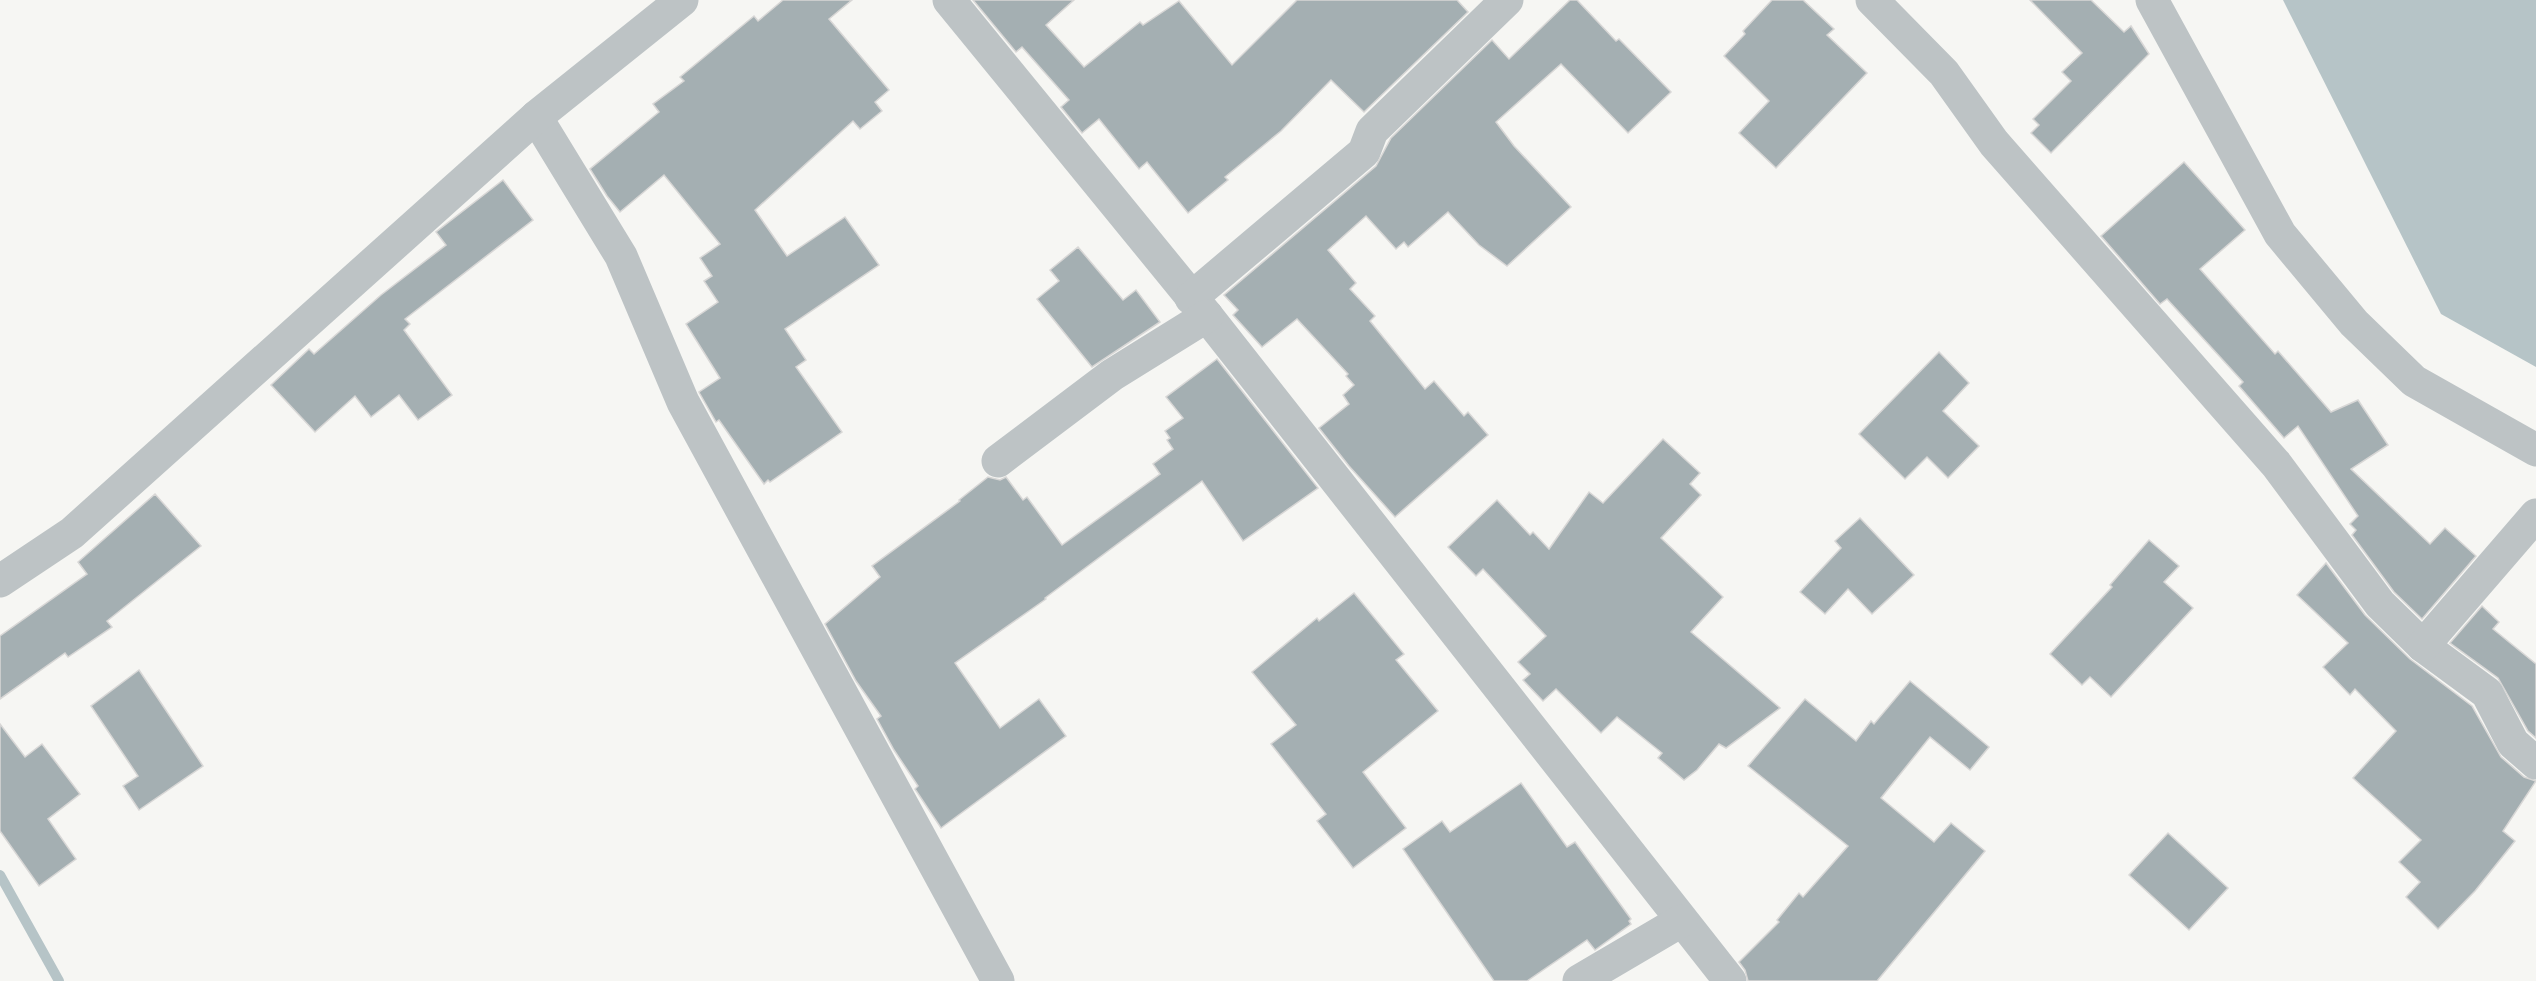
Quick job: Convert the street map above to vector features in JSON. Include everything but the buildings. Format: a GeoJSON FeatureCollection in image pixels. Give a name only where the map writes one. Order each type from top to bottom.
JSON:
{"type":"FeatureCollection","features":[{"type":"Feature","properties":{"kind":"street"},"geometry":{"type":"LineString","coordinates":[[0,581],[72,533],[536,117],[682,0]]}},
{"type":"Feature","properties":{"kind":"street"},"geometry":{"type":"LineString","coordinates":[[948,0],[1199,307],[1730,981]]}},
{"type":"Feature","properties":{"kind":"street"},"geometry":{"type":"LineString","coordinates":[[998,462],[1199,307],[1364,152],[1372,130],[1507,0]]}},
{"type":"Feature","properties":{"kind":"street"},"geometry":{"type":"LineString","coordinates":[[1872,0],[1944,73],[1994,143],[2276,464],[2380,604],[2423,646],[2487,693],[2513,744],[2536,763]]}},
{"type":"Feature","properties":{"kind":"street"},"geometry":{"type":"LineString","coordinates":[[2152,0],[2280,234],[2354,323],[2414,381],[2536,450]]}},
{"type":"Feature","properties":{"kind":"street"},"geometry":{"type":"LineString","coordinates":[[536,117],[621,256],[683,402],[998,981]]}},
{"type":"Feature","properties":{"kind":"street"},"geometry":{"type":"LineString","coordinates":[[2423,646],[2536,515]]}},
{"type":"Feature","properties":{"kind":"street"},"geometry":{"type":"LineString","coordinates":[[1579,981],[1681,921]]}},
{"type":"Feature","properties":{"kind":"shaded area"},"geometry":{"type":"Polygon","coordinates":[[[2283,0],[2536,0],[2536,367],[2441,314],[2283,0]]]}},
{"type":"Feature","properties":{"kind":"waterway"},"geometry":{"type":"LineString","coordinates":[[0,875],[59,981]]}}]}
